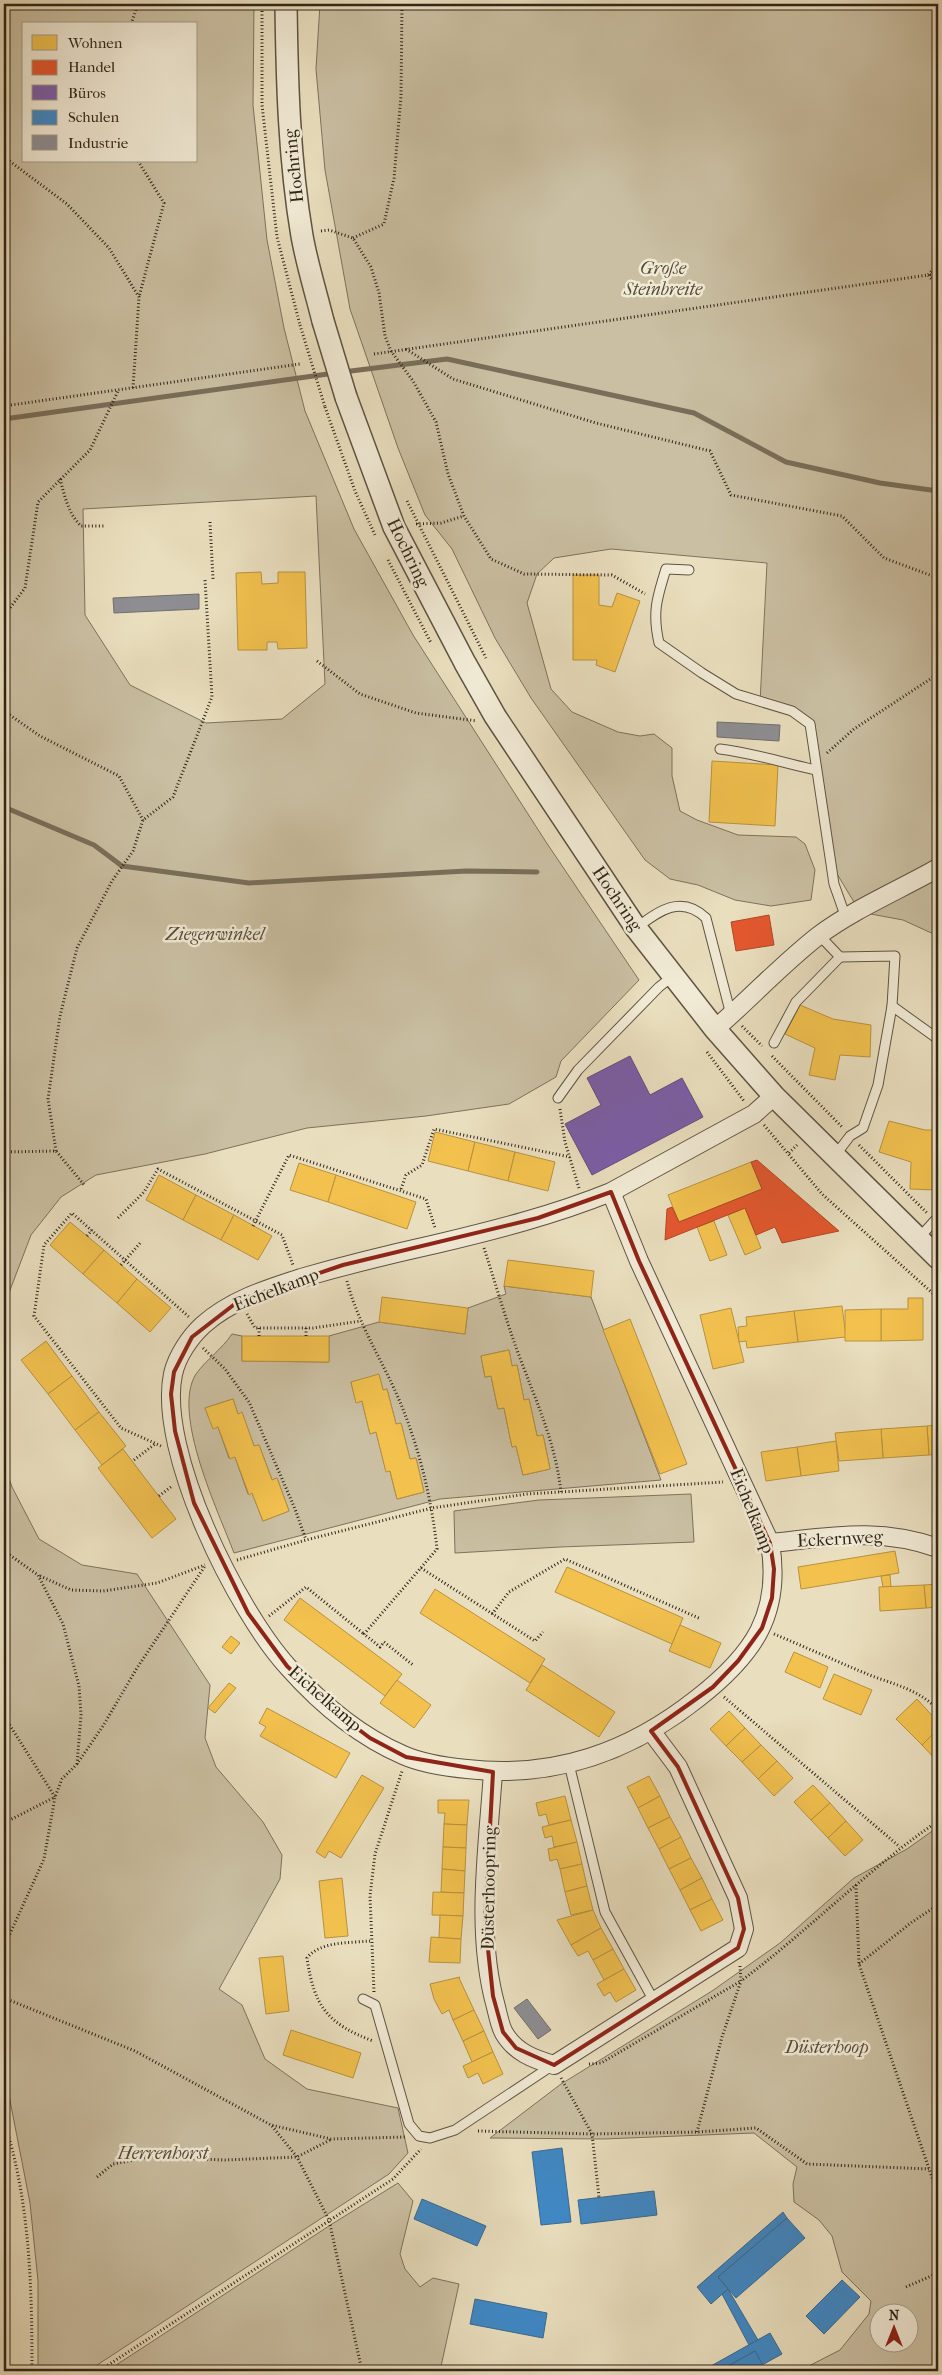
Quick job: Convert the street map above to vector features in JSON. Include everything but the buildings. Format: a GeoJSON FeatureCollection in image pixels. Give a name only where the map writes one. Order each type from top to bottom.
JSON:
{"type":"FeatureCollection","features":[{"type":"Feature","properties":{"kind":"street","name":"Hochring"},"geometry":{"type":"LineString","coordinates":[[286,4],[288,103],[293,171],[302,237],[323,321],[346,397],[394,527],[426,590],[495,716],[636,928],[715,1029],[774,1096],[938,1258]]}},
{"type":"Feature","properties":{"kind":"street"},"geometry":{"type":"LineString","coordinates":[[715,1029],[777,970],[819,935],[846,918],[938,868]]}},
{"type":"Feature","properties":{"kind":"street","name":"Eichelkamp"},"geometry":{"type":"LineString","coordinates":[[611,1192],[639,1261],[770,1543],[774,1569],[773,1589],[762,1628],[738,1661],[712,1687],[651,1731],[604,1753],[569,1764],[533,1771],[493,1772],[448,1767],[406,1757],[370,1738],[330,1708],[287,1666],[248,1613],[222,1564],[194,1503],[172,1414],[171,1394],[174,1372],[197,1331],[240,1300],[272,1287],[343,1265],[480,1233],[584,1203],[611,1192],[754,1114],[774,1096]]}},
{"type":"Feature","properties":{"kind":"street","name":"Eckernweg"},"geometry":{"type":"LineString","coordinates":[[770,1543],[867,1534],[895,1536],[938,1548]]}},
{"type":"Feature","properties":{"kind":"street"},"geometry":{"type":"LineString","coordinates":[[554,2065],[738,1948],[744,1929],[738,1898],[678,1767],[651,1731]]}},
{"type":"Feature","properties":{"kind":"street","name":"Düsterhoopring"},"geometry":{"type":"LineString","coordinates":[[493,1772],[484,1921],[493,1996],[503,2032],[516,2048],[535,2060],[554,2065]]}},
{"type":"Feature","properties":{"kind":"lane"},"geometry":{"type":"LineString","coordinates":[[689,570],[666,569],[657,601],[654,621],[660,642],[736,694],[792,711],[810,724],[834,884],[846,918]]}},
{"type":"Feature","properties":{"kind":"lane"},"geometry":{"type":"LineString","coordinates":[[720,749],[756,754],[778,762],[816,767]]}},
{"type":"Feature","properties":{"kind":"lane"},"geometry":{"type":"LineString","coordinates":[[636,928],[664,908],[681,906],[696,909],[706,918],[731,1015]]}},
{"type":"Feature","properties":{"kind":"lane"},"geometry":{"type":"LineString","coordinates":[[819,935],[840,957]]}},
{"type":"Feature","properties":{"kind":"lane"},"geometry":{"type":"LineString","coordinates":[[774,1043],[796,1002],[840,957],[894,956],[892,1006],[878,1085],[863,1128],[850,1136],[834,1157]]}},
{"type":"Feature","properties":{"kind":"lane"},"geometry":{"type":"LineString","coordinates":[[558,1098],[578,1070],[673,976]]}},
{"type":"Feature","properties":{"kind":"lane"},"geometry":{"type":"LineString","coordinates":[[892,1006],[938,1040]]}},
{"type":"Feature","properties":{"kind":"lane"},"geometry":{"type":"LineString","coordinates":[[918,1239],[936,1219]]}},
{"type":"Feature","properties":{"kind":"lane"},"geometry":{"type":"LineString","coordinates":[[569,1764],[605,1912],[654,2001]]}},
{"type":"Feature","properties":{"kind":"lane"},"geometry":{"type":"LineString","coordinates":[[363,1998],[375,2005],[409,2124],[419,2136],[430,2138],[455,2130],[554,2065]]}},
{"type":"Feature","properties":{"kind":"path"},"geometry":{"type":"LineString","coordinates":[[132,22],[138,4]]}},
{"type":"Feature","properties":{"kind":"path"},"geometry":{"type":"LineString","coordinates":[[352,238],[384,224],[394,178],[401,96],[402,4]]}},
{"type":"Feature","properties":{"kind":"path"},"geometry":{"type":"LineString","coordinates":[[4,157],[67,204],[109,248],[139,297]]}},
{"type":"Feature","properties":{"kind":"path"},"geometry":{"type":"LineString","coordinates":[[133,388],[139,297],[164,203],[139,162]]}},
{"type":"Feature","properties":{"kind":"path"},"geometry":{"type":"LineString","coordinates":[[320,222],[323,240]]}},
{"type":"Feature","properties":{"kind":"path"},"geometry":{"type":"LineString","coordinates":[[321,231],[329,230],[352,238],[371,266],[379,293],[385,336],[391,351],[413,381],[436,422],[448,474],[464,516],[491,559],[524,574],[612,575],[657,601]]}},
{"type":"Feature","properties":{"kind":"path"},"geometry":{"type":"LineString","coordinates":[[928,275],[938,263]]}},
{"type":"Feature","properties":{"kind":"path"},"geometry":{"type":"LineString","coordinates":[[374,354],[938,274]]}},
{"type":"Feature","properties":{"kind":"path"},"geometry":{"type":"LineString","coordinates":[[928,275],[938,287]]}},
{"type":"Feature","properties":{"kind":"path"},"geometry":{"type":"LineString","coordinates":[[300,326],[325,407],[352,482],[375,535]]}},
{"type":"Feature","properties":{"kind":"path"},"geometry":{"type":"LineString","coordinates":[[406,349],[454,379],[596,423],[710,451],[731,495],[842,516],[884,558],[938,578]]}},
{"type":"Feature","properties":{"kind":"path"},"geometry":{"type":"LineString","coordinates":[[4,406],[300,364]]}},
{"type":"Feature","properties":{"kind":"path"},"geometry":{"type":"LineString","coordinates":[[4,616],[25,588],[38,502],[90,450],[118,390]]}},
{"type":"Feature","properties":{"kind":"path"},"geometry":{"type":"LineString","coordinates":[[60,480],[67,507],[77,522],[81,526],[105,526]]}},
{"type":"Feature","properties":{"kind":"path"},"geometry":{"type":"LineString","coordinates":[[403,494],[491,666]]}},
{"type":"Feature","properties":{"kind":"path"},"geometry":{"type":"LineString","coordinates":[[394,527],[441,523],[464,516]]}},
{"type":"Feature","properties":{"kind":"path"},"geometry":{"type":"LineString","coordinates":[[210,522],[213,579]]}},
{"type":"Feature","properties":{"kind":"path"},"geometry":{"type":"LineString","coordinates":[[85,1186],[56,1151],[48,1100],[60,1016],[77,948],[112,881],[133,850],[143,820],[173,797],[212,697],[206,580]]}},
{"type":"Feature","properties":{"kind":"path"},"geometry":{"type":"LineString","coordinates":[[317,660],[360,694],[416,713],[479,722]]}},
{"type":"Feature","properties":{"kind":"path"},"geometry":{"type":"LineString","coordinates":[[816,767],[854,729],[938,674]]}},
{"type":"Feature","properties":{"kind":"path"},"geometry":{"type":"LineString","coordinates":[[4,712],[40,736],[118,776],[143,820]]}},
{"type":"Feature","properties":{"kind":"path"},"geometry":{"type":"LineString","coordinates":[[731,1015],[850,1136],[936,1219]]}},
{"type":"Feature","properties":{"kind":"path"},"geometry":{"type":"LineString","coordinates":[[558,1098],[570,1157],[584,1203]]}},
{"type":"Feature","properties":{"kind":"path"},"geometry":{"type":"LineString","coordinates":[[401,1189],[406,1176],[422,1165],[434,1129],[570,1157]]}},
{"type":"Feature","properties":{"kind":"path"},"geometry":{"type":"LineString","coordinates":[[4,1152],[56,1151]]}},
{"type":"Feature","properties":{"kind":"path"},"geometry":{"type":"LineString","coordinates":[[253,1226],[289,1155],[401,1189],[426,1199],[440,1243]]}},
{"type":"Feature","properties":{"kind":"path"},"geometry":{"type":"LineString","coordinates":[[118,1218],[144,1192],[158,1169],[216,1203],[282,1235],[299,1279]]}},
{"type":"Feature","properties":{"kind":"path"},"geometry":{"type":"LineString","coordinates":[[177,1185],[179,1181]]}},
{"type":"Feature","properties":{"kind":"path"},"geometry":{"type":"LineString","coordinates":[[178,1444],[163,1447],[120,1428],[34,1316],[44,1244],[72,1213],[158,1288],[175,1306],[197,1331],[249,1402],[295,1508],[306,1540]]}},
{"type":"Feature","properties":{"kind":"path"},"geometry":{"type":"LineString","coordinates":[[87,1236],[92,1230]]}},
{"type":"Feature","properties":{"kind":"path"},"geometry":{"type":"LineString","coordinates":[[480,1233],[517,1350],[549,1430],[558,1467],[561,1492]]}},
{"type":"Feature","properties":{"kind":"path"},"geometry":{"type":"LineString","coordinates":[[120,1265],[141,1242]]}},
{"type":"Feature","properties":{"kind":"path"},"geometry":{"type":"LineString","coordinates":[[343,1265],[353,1304],[404,1412],[432,1508],[437,1549],[364,1634]]}},
{"type":"Feature","properties":{"kind":"path"},"geometry":{"type":"LineString","coordinates":[[154,1294],[158,1288]]}},
{"type":"Feature","properties":{"kind":"path"},"geometry":{"type":"LineString","coordinates":[[240,1300],[255,1328],[306,1328],[361,1320]]}},
{"type":"Feature","properties":{"kind":"path"},"geometry":{"type":"LineString","coordinates":[[259,1328],[259,1336]]}},
{"type":"Feature","properties":{"kind":"path"},"geometry":{"type":"LineString","coordinates":[[306,1328],[306,1336]]}},
{"type":"Feature","properties":{"kind":"path"},"geometry":{"type":"LineString","coordinates":[[59,1359],[64,1355]]}},
{"type":"Feature","properties":{"kind":"path"},"geometry":{"type":"LineString","coordinates":[[86,1394],[92,1390]]}},
{"type":"Feature","properties":{"kind":"path"},"geometry":{"type":"LineString","coordinates":[[112,1428],[118,1424]]}},
{"type":"Feature","properties":{"kind":"path"},"geometry":{"type":"LineString","coordinates":[[134,1460],[155,1444]]}},
{"type":"Feature","properties":{"kind":"path"},"geometry":{"type":"LineString","coordinates":[[222,1564],[306,1540],[432,1508],[527,1494],[741,1481]]}},
{"type":"Feature","properties":{"kind":"path"},"geometry":{"type":"LineString","coordinates":[[4,1551],[38,1575],[71,1590],[103,1591],[157,1583],[206,1564],[137,1668],[103,1726],[77,1764],[62,1779],[55,1797],[44,1859],[4,1947]]}},
{"type":"Feature","properties":{"kind":"path"},"geometry":{"type":"LineString","coordinates":[[492,1614],[509,1592],[565,1559],[701,1619]]}},
{"type":"Feature","properties":{"kind":"path"},"geometry":{"type":"LineString","coordinates":[[421,1568],[535,1641],[543,1632]]}},
{"type":"Feature","properties":{"kind":"path"},"geometry":{"type":"LineString","coordinates":[[38,1575],[63,1624],[79,1686],[81,1715],[77,1764]]}},
{"type":"Feature","properties":{"kind":"path"},"geometry":{"type":"LineString","coordinates":[[258,1626],[306,1587],[380,1648],[384,1642],[413,1666]]}},
{"type":"Feature","properties":{"kind":"path"},"geometry":{"type":"LineString","coordinates":[[762,1628],[866,1673],[918,1693],[929,1699],[938,1709]]}},
{"type":"Feature","properties":{"kind":"path"},"geometry":{"type":"LineString","coordinates":[[712,1687],[900,1847]]}},
{"type":"Feature","properties":{"kind":"path"},"geometry":{"type":"LineString","coordinates":[[4,1716],[55,1797]]}},
{"type":"Feature","properties":{"kind":"path"},"geometry":{"type":"LineString","coordinates":[[375,2005],[370,1941],[370,1896],[375,1854],[406,1757]]}},
{"type":"Feature","properties":{"kind":"path"},"geometry":{"type":"LineString","coordinates":[[4,1823],[55,1797]]}},
{"type":"Feature","properties":{"kind":"path"},"geometry":{"type":"LineString","coordinates":[[599,2197],[592,2134],[554,2065],[601,2064],[741,1980],[786,1947],[900,1847],[938,1821]]}},
{"type":"Feature","properties":{"kind":"path"},"geometry":{"type":"LineString","coordinates":[[856,1885],[859,1964],[938,2195]]}},
{"type":"Feature","properties":{"kind":"path"},"geometry":{"type":"LineString","coordinates":[[859,1964],[912,1922],[938,1905]]}},
{"type":"Feature","properties":{"kind":"path"},"geometry":{"type":"LineString","coordinates":[[370,1941],[325,1946],[312,1951],[308,1958],[310,1973],[320,2004],[331,2019],[350,2032],[386,2045]]}},
{"type":"Feature","properties":{"kind":"path"},"geometry":{"type":"LineString","coordinates":[[697,2132],[722,2037],[741,1980],[738,1948]]}},
{"type":"Feature","properties":{"kind":"path"},"geometry":{"type":"LineString","coordinates":[[4,1998],[135,2051],[271,2125],[331,2139],[419,2136]]}},
{"type":"Feature","properties":{"kind":"path"},"geometry":{"type":"LineString","coordinates":[[4,2121],[14,2153],[23,2204],[30,2282],[32,2371]]}},
{"type":"Feature","properties":{"kind":"path"},"geometry":{"type":"LineString","coordinates":[[271,2125],[297,2158],[329,2220],[362,2371]]}},
{"type":"Feature","properties":{"kind":"path"},"geometry":{"type":"LineString","coordinates":[[455,2130],[592,2134],[697,2132],[756,2128],[807,2164],[929,2168]]}},
{"type":"Feature","properties":{"kind":"path"},"geometry":{"type":"LineString","coordinates":[[99,2371],[393,2179],[430,2138]]}},
{"type":"Feature","properties":{"kind":"path"},"geometry":{"type":"LineString","coordinates":[[97,2177],[113,2164],[150,2157],[225,2160],[297,2158],[331,2139]]}},
{"type":"Feature","properties":{"kind":"path"},"geometry":{"type":"LineString","coordinates":[[906,2288],[938,2273]]}},
{"type":"Feature","properties":{"kind":"highlighted area"},"geometry":{"type":"Polygon","coordinates":[[[611,1192],[639,1261],[770,1543],[774,1569],[772,1598],[762,1628],[738,1661],[713,1687],[651,1731],[678,1767],[738,1898],[744,1929],[738,1948],[554,2065],[516,2048],[503,2032],[493,1996],[485,1921],[493,1772],[406,1757],[370,1738],[330,1708],[287,1666],[248,1613],[194,1503],[175,1431],[171,1394],[174,1372],[192,1337],[240,1300],[343,1265],[538,1218],[611,1192]]]}},
{"type":"Feature","properties":{"kind":"green space","name":"Ziegenwinkel"},"geometry":{"type":"Polygon","coordinates":[[[4,4],[254,4],[253,105],[267,240],[284,328],[305,411],[354,529],[413,635],[546,842],[639,980],[561,1061],[556,1077],[509,1104],[426,1116],[307,1128],[205,1154],[96,1175],[61,1197],[31,1235],[4,1306],[4,4]],[[316,496],[83,509],[85,615],[130,685],[206,723],[282,719],[325,684],[316,496]]]}},
{"type":"Feature","properties":{"kind":"green space","name":"Große Steinbreite"},"geometry":{"type":"Polygon","coordinates":[[[320,4],[938,4],[938,936],[903,920],[860,912],[831,864],[811,724],[793,711],[760,703],[767,563],[611,549],[554,558],[537,574],[527,603],[551,689],[572,712],[618,732],[640,736],[654,734],[672,748],[672,776],[680,811],[697,820],[738,835],[796,837],[805,844],[815,870],[811,900],[771,906],[735,900],[698,885],[670,879],[645,860],[531,698],[495,638],[452,549],[425,515],[398,448],[350,309],[325,170],[316,69],[320,4]]]}},
{"type":"Feature","properties":{"kind":"green space"},"geometry":{"type":"Polygon","coordinates":[[[504,1286],[591,1297],[661,1480],[440,1499],[234,1553],[200,1463],[189,1413],[190,1391],[196,1374],[232,1334],[242,1336],[242,1361],[329,1362],[329,1336],[379,1322],[465,1334],[468,1308],[506,1294],[504,1286]],[[509,1350],[481,1356],[485,1377],[491,1376],[498,1409],[504,1408],[512,1447],[516,1446],[523,1475],[550,1469],[543,1435],[537,1436],[529,1399],[524,1400],[517,1365],[512,1366],[509,1350]],[[379,1375],[351,1382],[356,1402],[362,1401],[370,1434],[376,1432],[386,1471],[390,1471],[397,1499],[424,1492],[416,1458],[410,1459],[401,1423],[396,1424],[387,1389],[383,1390],[379,1375]],[[233,1399],[205,1408],[213,1428],[218,1427],[229,1458],[235,1457],[248,1494],[252,1493],[263,1521],[289,1511],[277,1478],[272,1480],[259,1445],[254,1446],[242,1413],[238,1414],[233,1399]]]}},
{"type":"Feature","properties":{"kind":"green space","name":"Herrenhorst"},"geometry":{"type":"Polygon","coordinates":[[[4,1464],[12,1487],[39,1539],[82,1565],[137,1574],[210,1685],[205,1738],[216,1767],[263,1822],[282,1855],[280,1879],[219,1989],[242,2005],[265,2059],[307,2089],[398,2108],[408,2153],[389,2174],[88,2371],[38,2371],[38,2281],[30,2203],[4,2070],[4,1464]]]}},
{"type":"Feature","properties":{"kind":"green space"},"geometry":{"type":"Polygon","coordinates":[[[691,1494],[694,1542],[455,1553],[454,1511],[539,1500],[691,1494]]]}},
{"type":"Feature","properties":{"kind":"green space","name":"Düsterhoop"},"geometry":{"type":"Polygon","coordinates":[[[938,1827],[938,2371],[799,2371],[840,2350],[869,2314],[870,2308],[870,2352],[920,2352],[920,2302],[871,2302],[842,2272],[832,2236],[819,2220],[794,2202],[793,2184],[797,2167],[754,2133],[603,2139],[490,2138],[561,2084],[712,1991],[780,1943],[854,1878],[907,1849],[938,1827]]]}},
{"type":"Feature","properties":{"kind":"green space"},"geometry":{"type":"Polygon","coordinates":[[[398,2183],[413,2201],[400,2254],[405,2269],[420,2287],[433,2278],[459,2284],[440,2371],[107,2371],[332,2224],[398,2183]]]}},
{"type":"Feature","properties":{"kind":"waterway"},"geometry":{"type":"LineString","coordinates":[[343,372],[447,359],[694,413],[786,462],[880,483],[938,491]]}},
{"type":"Feature","properties":{"kind":"waterway"},"geometry":{"type":"LineString","coordinates":[[4,419],[335,373]]}},
{"type":"Feature","properties":{"kind":"waterway"},"geometry":{"type":"LineString","coordinates":[[4,807],[94,845],[122,866],[249,883],[466,871],[537,872]]}}]}
